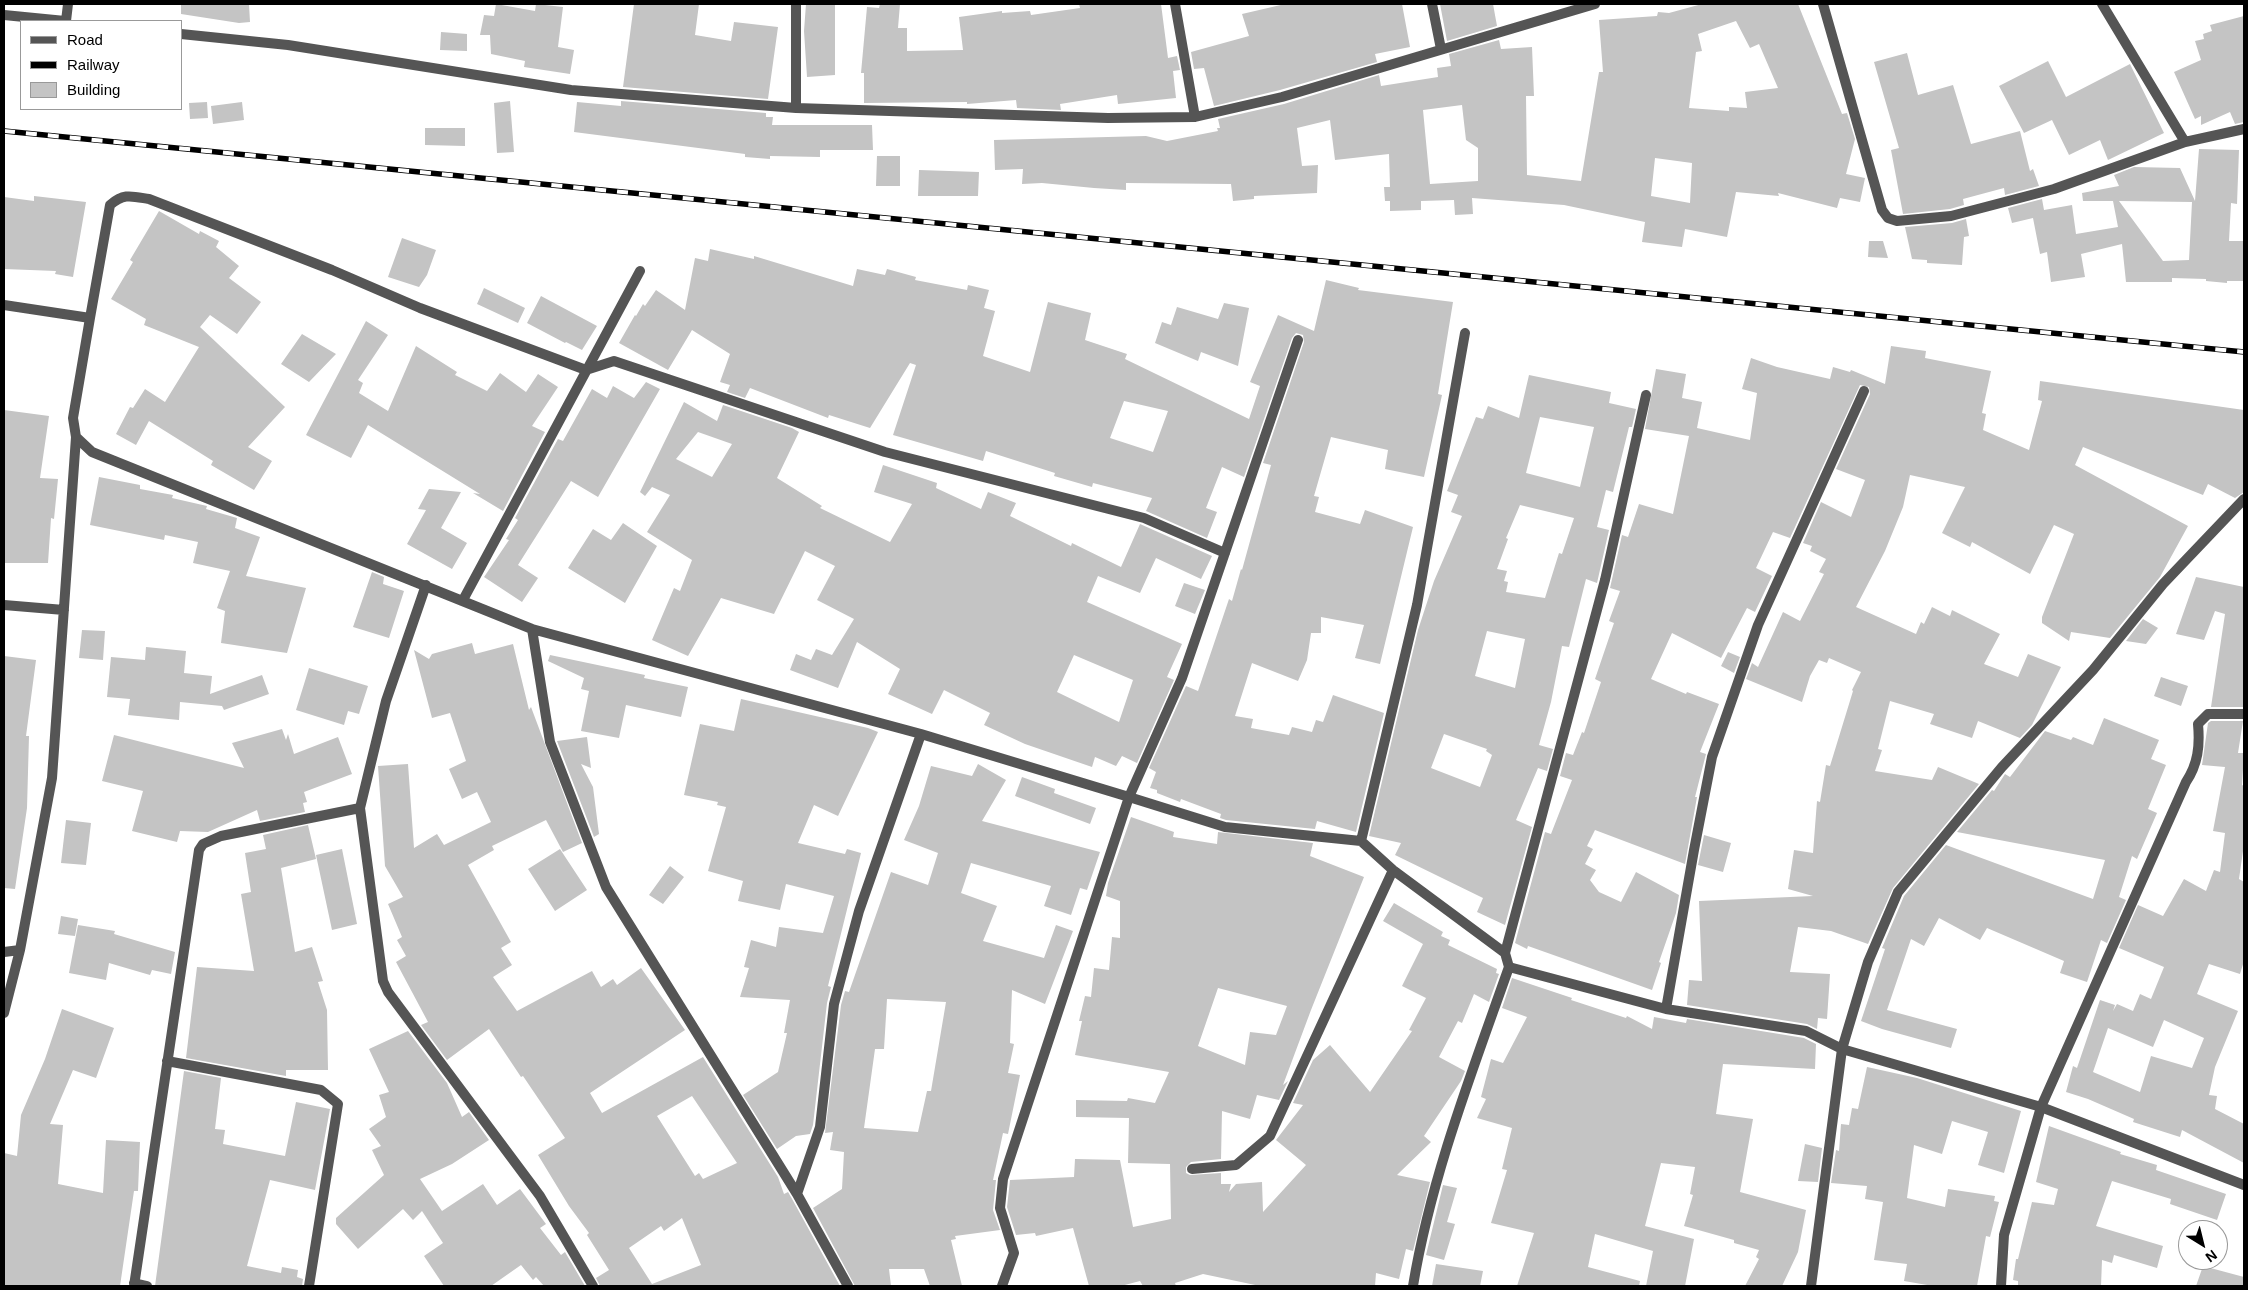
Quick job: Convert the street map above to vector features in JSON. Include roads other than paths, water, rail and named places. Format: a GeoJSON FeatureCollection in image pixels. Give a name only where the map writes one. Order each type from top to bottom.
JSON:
{"type":"FeatureCollection","features":[{"type":"Feature","properties":{"kind":"street"},"geometry":{"type":"LineString","coordinates":[[66,20],[68,4]]}},
{"type":"Feature","properties":{"kind":"street"},"geometry":{"type":"LineString","coordinates":[[796,4],[796,108]]}},
{"type":"Feature","properties":{"kind":"street"},"geometry":{"type":"LineString","coordinates":[[1175,4],[1195,117]]}},
{"type":"Feature","properties":{"kind":"street"},"geometry":{"type":"LineString","coordinates":[[1432,4],[1441,49]]}},
{"type":"Feature","properties":{"kind":"street"},"geometry":{"type":"LineString","coordinates":[[182,34],[288,45],[571,90],[796,108],[1108,118],[1195,117],[1282,97],[1595,4]]}},
{"type":"Feature","properties":{"kind":"street"},"geometry":{"type":"LineString","coordinates":[[1823,4],[1882,210],[1888,218],[1897,221],[1951,216],[2054,188],[2185,142],[2244,129]]}},
{"type":"Feature","properties":{"kind":"street"},"geometry":{"type":"LineString","coordinates":[[2102,4],[2185,142]]}},
{"type":"Feature","properties":{"kind":"street"},"geometry":{"type":"LineString","coordinates":[[4,15],[56,20]]}},
{"type":"Feature","properties":{"kind":"street"},"geometry":{"type":"LineString","coordinates":[[4,1012],[20,950],[52,778],[76,437],[73,418],[110,205],[119,198],[129,196],[158,203],[332,270],[420,308],[586,370],[614,361],[885,452],[1144,518],[1225,553]]}},
{"type":"Feature","properties":{"kind":"street"},"geometry":{"type":"LineString","coordinates":[[463,600],[640,271]]}},
{"type":"Feature","properties":{"kind":"street"},"geometry":{"type":"LineString","coordinates":[[4,305],[90,318]]}},
{"type":"Feature","properties":{"kind":"street"},"geometry":{"type":"LineString","coordinates":[[1361,841],[1417,606],[1465,333]]}},
{"type":"Feature","properties":{"kind":"street"},"geometry":{"type":"LineString","coordinates":[[1002,1286],[1014,1254],[1000,1208],[1003,1180],[1129,798],[1182,678],[1298,340]]}},
{"type":"Feature","properties":{"kind":"street"},"geometry":{"type":"LineString","coordinates":[[1666,1009],[1712,757],[1758,625],[1864,391]]}},
{"type":"Feature","properties":{"kind":"street"},"geometry":{"type":"LineString","coordinates":[[1412,1286],[1420,1241],[1458,1109],[1509,967],[1505,953],[1605,580],[1646,395]]}},
{"type":"Feature","properties":{"kind":"street"},"geometry":{"type":"LineString","coordinates":[[76,437],[92,452],[532,628],[921,734],[1225,827],[1361,841],[1393,870],[1505,953]]}},
{"type":"Feature","properties":{"kind":"street"},"geometry":{"type":"LineString","coordinates":[[1811,1286],[1842,1049],[1868,962],[1898,892],[2002,767],[2093,670],[2163,584],[2244,499]]}},
{"type":"Feature","properties":{"kind":"street"},"geometry":{"type":"LineString","coordinates":[[426,585],[386,701],[360,808],[382,981],[388,992],[540,1196],[593,1286]]}},
{"type":"Feature","properties":{"kind":"street"},"geometry":{"type":"LineString","coordinates":[[4,605],[64,610]]}},
{"type":"Feature","properties":{"kind":"street"},"geometry":{"type":"LineString","coordinates":[[532,628],[550,742],[606,887],[798,1194],[848,1286]]}},
{"type":"Feature","properties":{"kind":"street"},"geometry":{"type":"LineString","coordinates":[[2001,1286],[2004,1236],[2041,1107],[2186,782],[2195,769],[2199,736],[2198,724],[2208,714],[2244,714]]}},
{"type":"Feature","properties":{"kind":"street"},"geometry":{"type":"LineString","coordinates":[[798,1194],[820,1127],[834,1004],[856,920],[921,734]]}},
{"type":"Feature","properties":{"kind":"street"},"geometry":{"type":"LineString","coordinates":[[147,1286],[134,1285],[196,864],[203,844],[221,836],[360,808]]}},
{"type":"Feature","properties":{"kind":"street"},"geometry":{"type":"LineString","coordinates":[[1192,1169],[1236,1165],[1270,1136],[1393,870]]}},
{"type":"Feature","properties":{"kind":"street"},"geometry":{"type":"LineString","coordinates":[[4,952],[20,950]]}},
{"type":"Feature","properties":{"kind":"street"},"geometry":{"type":"LineString","coordinates":[[1509,967],[1666,1009],[1806,1031],[1842,1049],[2041,1107],[2244,1185]]}},
{"type":"Feature","properties":{"kind":"street"},"geometry":{"type":"LineString","coordinates":[[167,1061],[322,1090],[338,1104],[309,1286]]}},
{"type":"Feature","properties":{"kind":"railway"},"geometry":{"type":"LineString","coordinates":[[4,131],[2244,352]]}}]}
